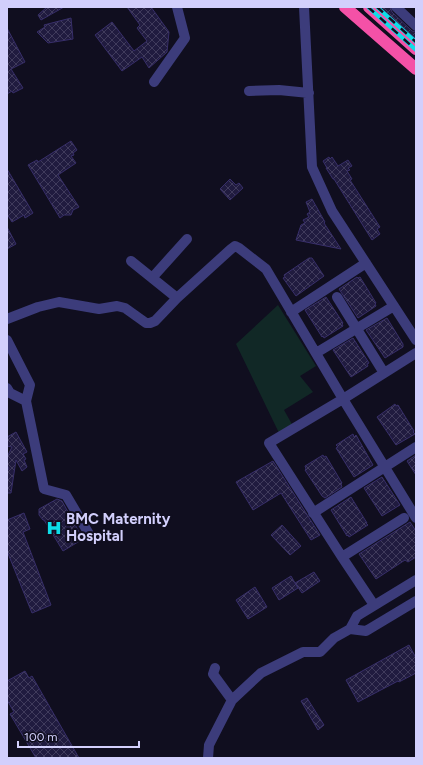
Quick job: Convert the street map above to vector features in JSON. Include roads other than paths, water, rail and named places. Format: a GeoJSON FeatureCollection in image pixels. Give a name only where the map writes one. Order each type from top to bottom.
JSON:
{"type":"FeatureCollection","features":[{"type":"Feature","properties":{"kind":"highway"},"geometry":{"type":"LineString","coordinates":[[345,7],[416,69]]}},
{"type":"Feature","properties":{"kind":"highway"},"geometry":{"type":"LineString","coordinates":[[369,7],[416,49]]}},
{"type":"Feature","properties":{"kind":"street"},"geometry":{"type":"LineString","coordinates":[[154,82],[185,38],[177,7]]}},
{"type":"Feature","properties":{"kind":"street"},"geometry":{"type":"LineString","coordinates":[[304,7],[312,167],[332,211],[416,340]]}},
{"type":"Feature","properties":{"kind":"street"},"geometry":{"type":"LineString","coordinates":[[396,7],[416,26]]}},
{"type":"Feature","properties":{"kind":"street"},"geometry":{"type":"LineString","coordinates":[[249,91],[278,90],[308,93]]}},
{"type":"Feature","properties":{"kind":"street"},"geometry":{"type":"LineString","coordinates":[[152,278],[187,239]]}},
{"type":"Feature","properties":{"kind":"street"},"geometry":{"type":"LineString","coordinates":[[7,319],[38,307],[59,302],[99,309],[117,306],[124,308],[146,323],[150,323],[155,321],[177,298],[235,246],[266,269],[416,518]]}},
{"type":"Feature","properties":{"kind":"street"},"geometry":{"type":"LineString","coordinates":[[131,261],[177,298]]}},
{"type":"Feature","properties":{"kind":"street"},"geometry":{"type":"LineString","coordinates":[[291,312],[366,263]]}},
{"type":"Feature","properties":{"kind":"street"},"geometry":{"type":"LineString","coordinates":[[337,297],[384,373]]}},
{"type":"Feature","properties":{"kind":"street"},"geometry":{"type":"LineString","coordinates":[[316,353],[394,306]]}},
{"type":"Feature","properties":{"kind":"street"},"geometry":{"type":"LineString","coordinates":[[7,340],[30,385],[26,401],[44,489],[66,495],[89,534]]}},
{"type":"Feature","properties":{"kind":"street"},"geometry":{"type":"LineString","coordinates":[[374,605],[269,443],[416,353]]}},
{"type":"Feature","properties":{"kind":"street"},"geometry":{"type":"LineString","coordinates":[[8,391],[30,385]]}},
{"type":"Feature","properties":{"kind":"street"},"geometry":{"type":"LineString","coordinates":[[8,391],[26,401]]}},
{"type":"Feature","properties":{"kind":"street"},"geometry":{"type":"LineString","coordinates":[[313,513],[416,447]]}},
{"type":"Feature","properties":{"kind":"street"},"geometry":{"type":"LineString","coordinates":[[342,557],[404,518]]}},
{"type":"Feature","properties":{"kind":"street"},"geometry":{"type":"LineString","coordinates":[[208,758],[209,745],[232,700],[261,673],[303,652],[320,652],[334,638],[350,629],[357,616],[416,580]]}},
{"type":"Feature","properties":{"kind":"street"},"geometry":{"type":"LineString","coordinates":[[350,629],[366,630],[416,601]]}},
{"type":"Feature","properties":{"kind":"street"},"geometry":{"type":"LineString","coordinates":[[214,668],[213,674],[232,700]]}},
{"type":"Feature","properties":{"kind":"railway"},"geometry":{"type":"LineString","coordinates":[[368,7],[416,50]]}},
{"type":"Feature","properties":{"kind":"railway"},"geometry":{"type":"LineString","coordinates":[[377,7],[416,42]]}},
{"type":"Feature","properties":{"kind":"place","name":"BMC Maternity Hospital"},"geometry":{"type":"Point","coordinates":[54,528]}}]}
